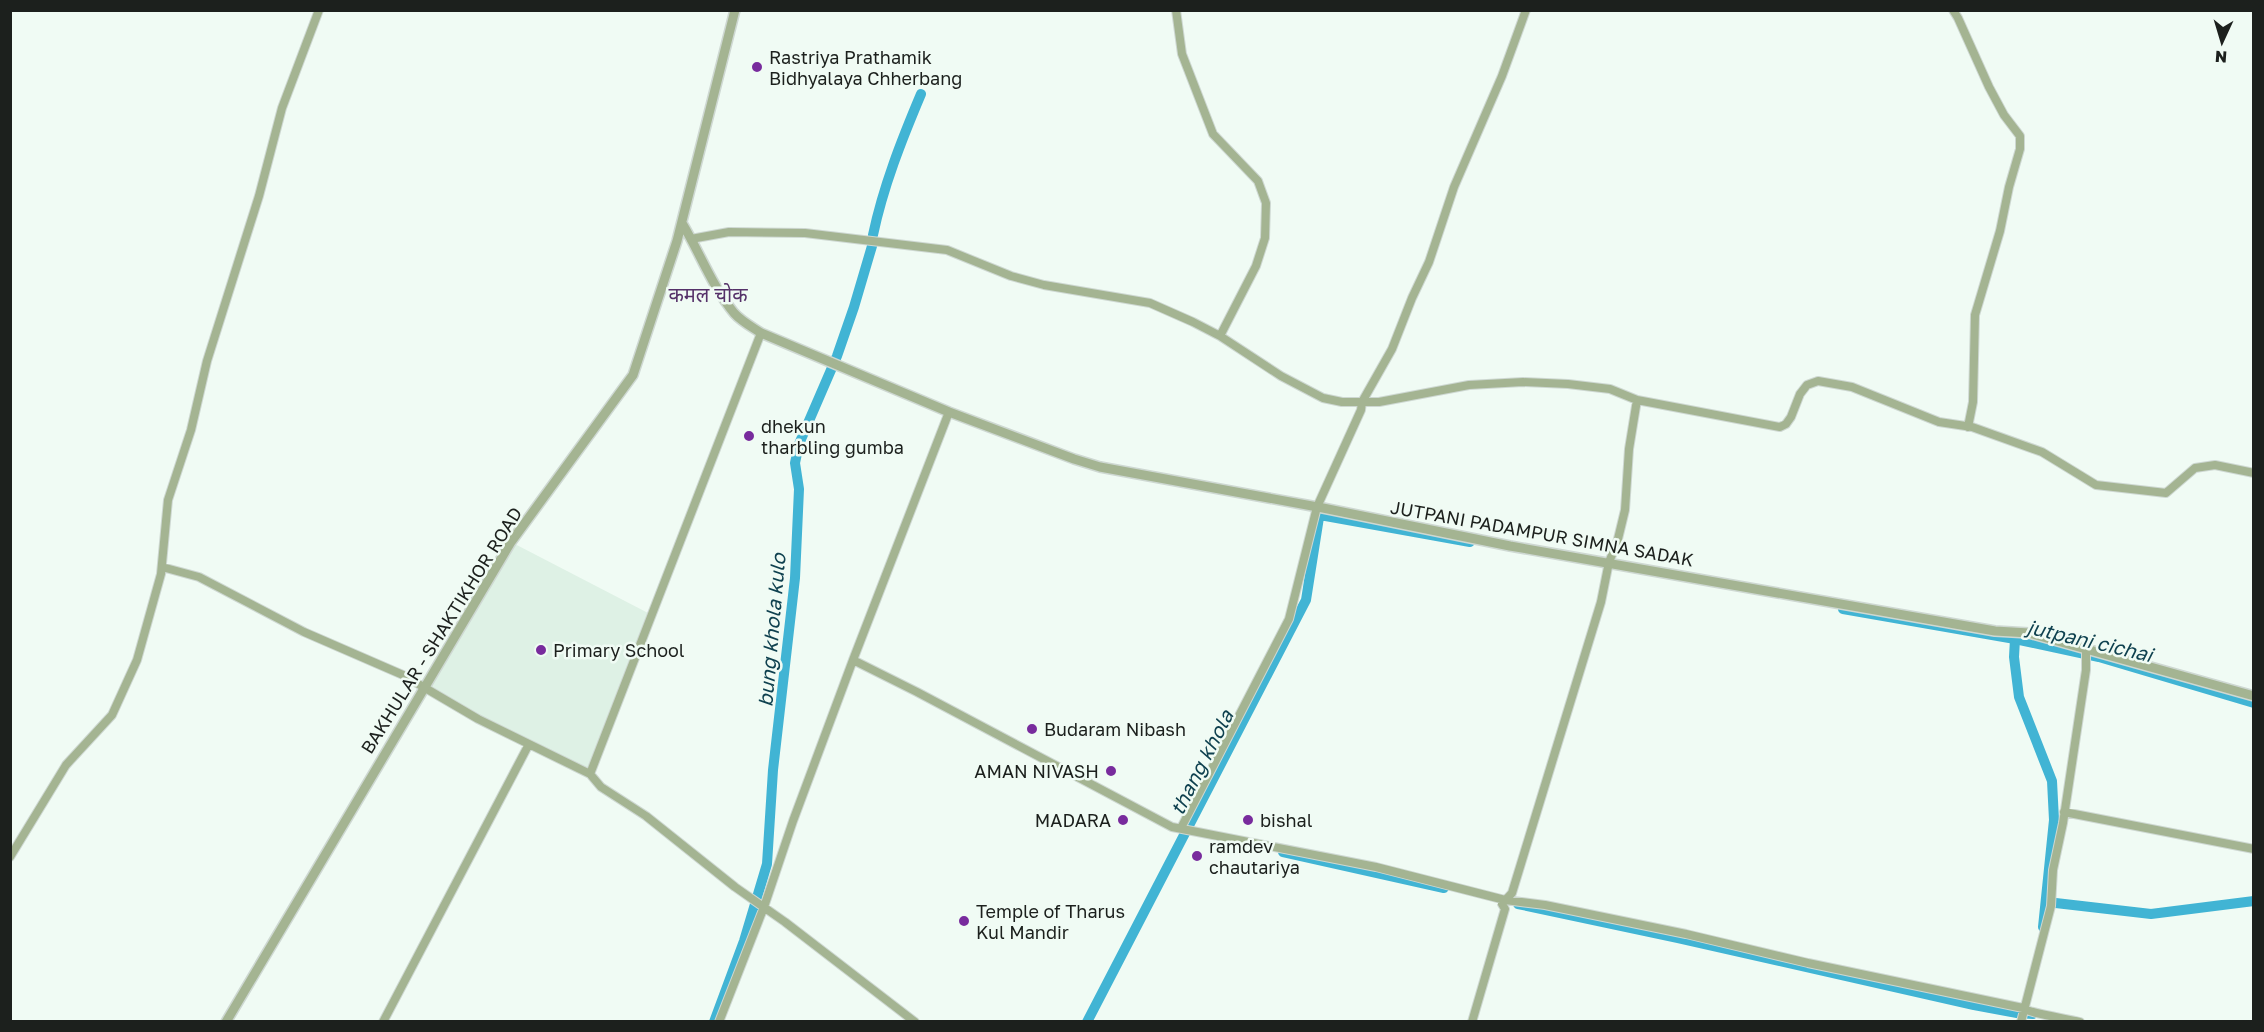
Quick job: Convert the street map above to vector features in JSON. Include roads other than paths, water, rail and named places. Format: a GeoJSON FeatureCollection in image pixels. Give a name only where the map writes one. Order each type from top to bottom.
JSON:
{"type":"FeatureCollection","features":[{"type":"Feature","properties":{"kind":"street"},"geometry":{"type":"LineString","coordinates":[[10,857],[66,765],[112,715],[137,660],[162,567],[168,500],[191,430],[207,361],[260,196],[282,108],[319,10]]}},
{"type":"Feature","properties":{"kind":"street","name":"BAKHULAR - SHAKTIKHOR ROAD"},"geometry":{"type":"LineString","coordinates":[[226,1022],[423,686],[511,542],[633,375],[682,223],[735,10]]}},
{"type":"Feature","properties":{"kind":"street"},"geometry":{"type":"LineString","coordinates":[[1176,10],[1182,54],[1214,134],[1258,181],[1266,203],[1264,238],[1256,266],[1220,336]]}},
{"type":"Feature","properties":{"kind":"street"},"geometry":{"type":"LineString","coordinates":[[1181,828],[1289,619],[1317,507],[1353,429],[1362,402],[1392,349],[1428,262],[1454,187],[1502,76],[1526,10]]}},
{"type":"Feature","properties":{"kind":"street"},"geometry":{"type":"LineString","coordinates":[[1953,10],[2004,115],[2020,136],[2020,149],[2000,231],[1975,315],[1973,402],[1968,427]]}},
{"type":"Feature","properties":{"kind":"street","name":"JUTPANI PADAMPUR SIMNA SADAK"},"geometry":{"type":"LineString","coordinates":[[682,223],[714,285],[736,315],[761,333],[949,412],[1100,467],[1510,546],[1984,629],[2029,633],[2253,696]]}},
{"type":"Feature","properties":{"kind":"street"},"geometry":{"type":"LineString","coordinates":[[691,239],[729,231],[804,233],[947,250],[1011,276],[1044,285],[1150,303],[1220,336],[1281,376],[1323,398],[1342,402],[1379,402],[1470,385],[1523,382],[1568,384],[1610,389],[1637,400],[1780,427],[1786,424],[1791,417],[1800,394],[1808,385],[1818,381],[1852,387],[1939,422],[1968,427],[2042,452],[2096,485],[2166,493],[2195,468],[2215,465],[2253,473]]}},
{"type":"Feature","properties":{"kind":"street"},"geometry":{"type":"LineString","coordinates":[[590,774],[761,333]]}},
{"type":"Feature","properties":{"kind":"street"},"geometry":{"type":"LineString","coordinates":[[1504,901],[1512,893],[1601,602],[1609,562],[1617,543],[1625,510],[1629,449],[1637,400]]}},
{"type":"Feature","properties":{"kind":"street"},"geometry":{"type":"LineString","coordinates":[[719,1022],[853,660],[949,412]]}},
{"type":"Feature","properties":{"kind":"street"},"geometry":{"type":"LineString","coordinates":[[162,567],[199,577],[304,632],[423,686],[528,746],[590,774],[601,787],[646,816],[915,1022]]}},
{"type":"Feature","properties":{"kind":"street"},"geometry":{"type":"LineString","coordinates":[[2022,1015],[2051,906],[2053,870],[2063,823],[2086,670],[2086,648]]}},
{"type":"Feature","properties":{"kind":"street"},"geometry":{"type":"LineString","coordinates":[[853,660],[966,717],[1172,827],[1376,867],[1504,901],[1545,904],[1808,963],[1891,979],[2022,1015],[2027,1012],[2040,1013],[2080,1022]]}},
{"type":"Feature","properties":{"kind":"street"},"geometry":{"type":"LineString","coordinates":[[383,1022],[528,746]]}},
{"type":"Feature","properties":{"kind":"street"},"geometry":{"type":"LineString","coordinates":[[2064,812],[2253,849]]}},
{"type":"Feature","properties":{"kind":"street"},"geometry":{"type":"LineString","coordinates":[[1472,1022],[1505,909],[1504,901]]}},
{"type":"Feature","properties":{"kind":"waterway","name":"bung khola kulo"},"geometry":{"type":"LineString","coordinates":[[873,235],[894,163],[921,94]]}},
{"type":"Feature","properties":{"kind":"waterway","name":"bung khola kulo"},"geometry":{"type":"LineString","coordinates":[[714,1022],[744,941],[767,864],[773,770],[795,578],[799,489],[795,463],[799,444],[837,356],[872,246]]}},
{"type":"Feature","properties":{"kind":"waterway","name":"thang khola"},"geometry":{"type":"LineString","coordinates":[[1087,1022],[1306,600],[1320,511]]}},
{"type":"Feature","properties":{"kind":"waterway"},"geometry":{"type":"LineString","coordinates":[[1320,515],[1470,542]]}},
{"type":"Feature","properties":{"kind":"waterway"},"geometry":{"type":"LineString","coordinates":[[1843,609],[2015,639]]}},
{"type":"Feature","properties":{"kind":"waterway","name":"jutpani cichai"},"geometry":{"type":"LineString","coordinates":[[2043,927],[2054,820],[2052,781],[2019,697],[2014,657],[2015,639],[2099,657],[2254,703]]}},
{"type":"Feature","properties":{"kind":"waterway"},"geometry":{"type":"LineString","coordinates":[[1283,852],[1444,888]]}},
{"type":"Feature","properties":{"kind":"waterway"},"geometry":{"type":"LineString","coordinates":[[2047,902],[2151,914],[2254,901]]}},
{"type":"Feature","properties":{"kind":"waterway"},"geometry":{"type":"LineString","coordinates":[[1518,904],[1974,1005],[2033,1014]]}},
{"type":"Feature","properties":{"kind":"place","name":"Rastriya Prathamik Bidhyalaya Chherbang"},"geometry":{"type":"Point","coordinates":[757,67]}},
{"type":"Feature","properties":{"kind":"place","name":"dhekun tharbling gumba"},"geometry":{"type":"Point","coordinates":[749,436]}},
{"type":"Feature","properties":{"kind":"place","name":"Primary School"},"geometry":{"type":"Point","coordinates":[541,650]}},
{"type":"Feature","properties":{"kind":"place","name":"Budaram Nibash"},"geometry":{"type":"Point","coordinates":[1032,729]}},
{"type":"Feature","properties":{"kind":"place","name":"AMAN NIVASH"},"geometry":{"type":"Point","coordinates":[1111,771]}},
{"type":"Feature","properties":{"kind":"place","name":"MADARA"},"geometry":{"type":"Point","coordinates":[1123,820]}},
{"type":"Feature","properties":{"kind":"place","name":"bishal"},"geometry":{"type":"Point","coordinates":[1248,820]}},
{"type":"Feature","properties":{"kind":"place","name":"ramdev chautariya"},"geometry":{"type":"Point","coordinates":[1197,856]}},
{"type":"Feature","properties":{"kind":"place","name":"Temple of Tharus Kul Mandir"},"geometry":{"type":"Point","coordinates":[964,921]}},
{"type":"Feature","properties":{"kind":"district","name":"कमल चोक"},"geometry":{"type":"Point","coordinates":[708,294]}}]}
